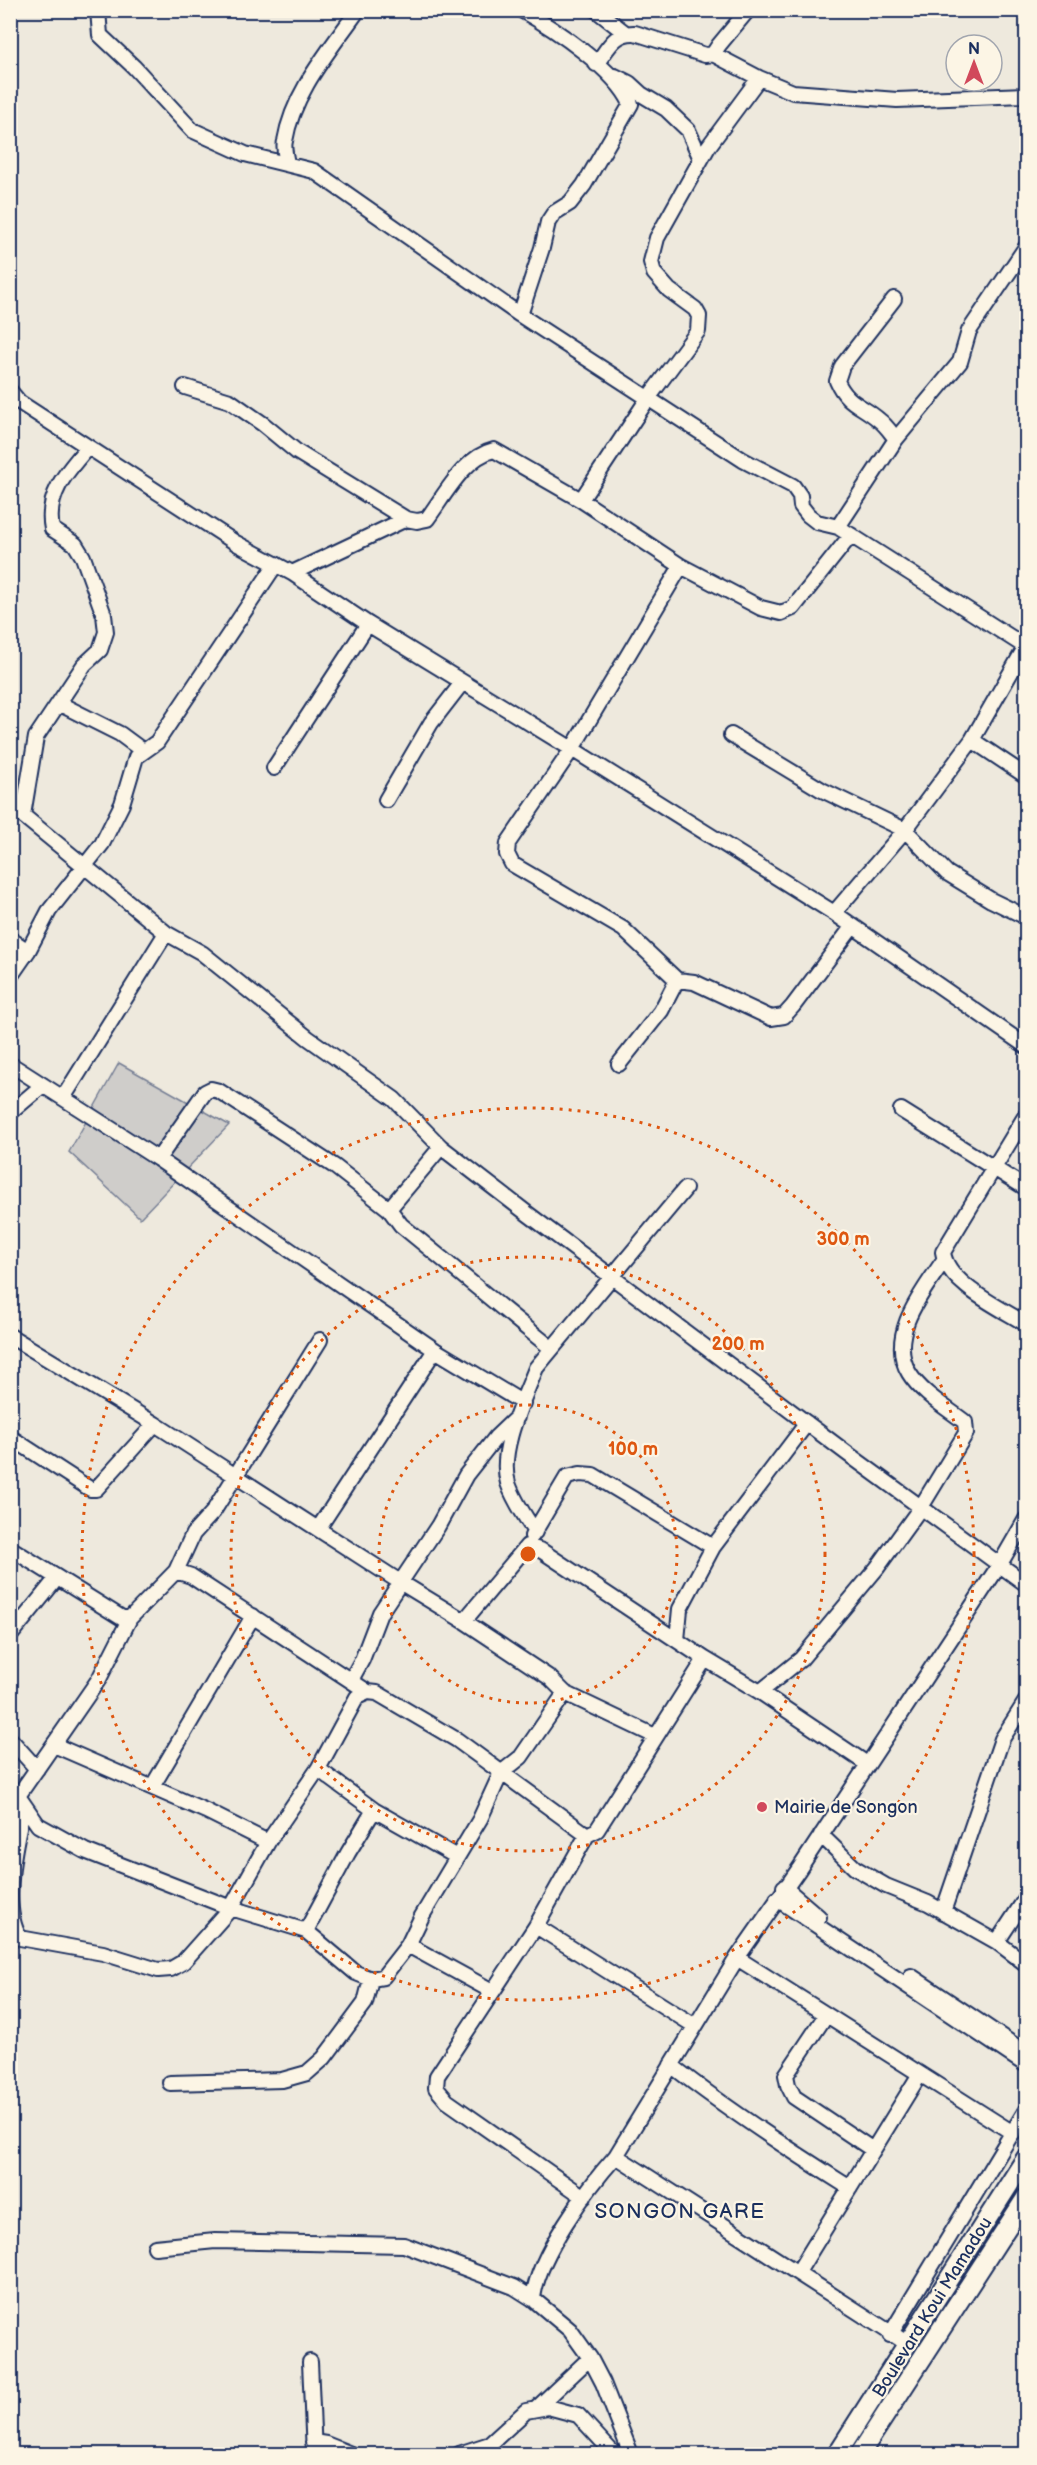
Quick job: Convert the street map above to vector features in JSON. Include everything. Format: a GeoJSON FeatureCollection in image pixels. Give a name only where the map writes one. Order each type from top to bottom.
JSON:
{"type":"FeatureCollection","features":[{"type":"Feature","properties":{"kind":"main road","name":"Boulevard Koui Mamadou"},"geometry":{"type":"LineString","coordinates":[[837,2454],[1026,2158]]}},
{"type":"Feature","properties":{"kind":"main road","name":"Boulevard Koui Mamadou"},"geometry":{"type":"LineString","coordinates":[[860,2454],[1026,2198]]}},
{"type":"Feature","properties":{"kind":"street"},"geometry":{"type":"LineString","coordinates":[[98,10],[100,35],[134,67],[192,130],[245,154],[314,171],[520,315],[743,460],[794,486],[800,496],[801,506],[817,522],[838,526],[1026,646],[972,740],[905,830],[834,914]]}},
{"type":"Feature","properties":{"kind":"street"},"geometry":{"type":"LineString","coordinates":[[287,164],[284,144],[292,113],[308,82],[358,10]]}},
{"type":"Feature","properties":{"kind":"street"},"geometry":{"type":"LineString","coordinates":[[521,10],[576,46],[596,64],[629,83],[641,94],[666,109],[688,130],[701,159]]}},
{"type":"Feature","properties":{"kind":"street"},"geometry":{"type":"LineString","coordinates":[[596,10],[624,32],[635,33],[705,55],[713,54],[759,78],[793,92],[897,100],[1026,95]]}},
{"type":"Feature","properties":{"kind":"street"},"geometry":{"type":"LineString","coordinates":[[713,54],[748,10]]}},
{"type":"Feature","properties":{"kind":"street"},"geometry":{"type":"LineString","coordinates":[[596,64],[618,36],[624,32]]}},
{"type":"Feature","properties":{"kind":"street"},"geometry":{"type":"LineString","coordinates":[[520,315],[548,222],[555,213],[570,203],[584,185],[631,104],[627,95],[608,72]]}},
{"type":"Feature","properties":{"kind":"street"},"geometry":{"type":"LineString","coordinates":[[581,500],[649,397],[698,331],[699,316],[695,309],[669,290],[654,273],[651,262],[657,238],[701,159],[759,78]]}},
{"type":"Feature","properties":{"kind":"street"},"geometry":{"type":"LineString","coordinates":[[838,526],[896,439],[960,362],[969,331],[1026,248]]}},
{"type":"Feature","properties":{"kind":"street"},"geometry":{"type":"LineString","coordinates":[[894,299],[842,366],[837,381],[842,392],[856,406],[879,419],[896,439]]}},
{"type":"Feature","properties":{"kind":"street"},"geometry":{"type":"LineString","coordinates":[[185,387],[230,401],[297,452],[406,519],[417,521],[427,519],[464,470],[481,453],[494,450],[581,500],[681,566],[762,608],[781,613],[793,608],[851,535]]}},
{"type":"Feature","properties":{"kind":"street"},"geometry":{"type":"LineString","coordinates":[[13,399],[236,543],[292,573],[368,624],[853,926],[1026,1046]]}},
{"type":"Feature","properties":{"kind":"street"},"geometry":{"type":"LineString","coordinates":[[23,814],[36,737],[84,665],[100,650],[106,632],[104,615],[82,557],[75,544],[52,529],[49,514],[52,499],[66,472],[88,447]]}},
{"type":"Feature","properties":{"kind":"street"},"geometry":{"type":"LineString","coordinates":[[292,573],[406,519]]}},
{"type":"Feature","properties":{"kind":"street"},"geometry":{"type":"LineString","coordinates":[[10,977],[28,951],[49,911],[102,844],[122,804],[136,757],[157,742],[276,564]]}},
{"type":"Feature","properties":{"kind":"street"},"geometry":{"type":"LineString","coordinates":[[681,566],[572,749],[508,843],[507,854],[512,864],[623,928],[678,980],[694,982],[771,1018],[784,1016],[853,926]]}},
{"type":"Feature","properties":{"kind":"street"},"geometry":{"type":"LineString","coordinates":[[274,768],[368,624]]}},
{"type":"Feature","properties":{"kind":"street"},"geometry":{"type":"LineString","coordinates":[[386,800],[431,723],[462,683]]}},
{"type":"Feature","properties":{"kind":"street"},"geometry":{"type":"LineString","coordinates":[[60,704],[120,734],[143,751]]}},
{"type":"Feature","properties":{"kind":"street"},"geometry":{"type":"LineString","coordinates":[[731,735],[822,790],[905,830],[947,873],[991,900],[1026,917]]}},
{"type":"Feature","properties":{"kind":"street"},"geometry":{"type":"LineString","coordinates":[[972,740],[1026,776]]}},
{"type":"Feature","properties":{"kind":"street"},"geometry":{"type":"LineString","coordinates":[[10,805],[166,933],[202,953],[308,1038],[394,1099],[441,1147],[807,1423],[1026,1584]]}},
{"type":"Feature","properties":{"kind":"street"},"geometry":{"type":"LineString","coordinates":[[63,1098],[166,933]]}},
{"type":"Feature","properties":{"kind":"street"},"geometry":{"type":"LineString","coordinates":[[10,939],[28,951]]}},
{"type":"Feature","properties":{"kind":"street"},"geometry":{"type":"LineString","coordinates":[[619,1064],[661,1011],[678,980]]}},
{"type":"Feature","properties":{"kind":"street"},"geometry":{"type":"LineString","coordinates":[[10,1064],[158,1159],[435,1350],[523,1403]]}},
{"type":"Feature","properties":{"kind":"street"},"geometry":{"type":"LineString","coordinates":[[10,1113],[43,1085]]}},
{"type":"Feature","properties":{"kind":"street"},"geometry":{"type":"LineString","coordinates":[[158,1159],[205,1092],[211,1089],[219,1091],[334,1166],[390,1209],[401,1225],[551,1348]]}},
{"type":"Feature","properties":{"kind":"street"},"geometry":{"type":"LineString","coordinates":[[901,1110],[1026,1188]]}},
{"type":"Feature","properties":{"kind":"street"},"geometry":{"type":"LineString","coordinates":[[1026,1115],[1008,1142],[995,1170],[943,1252],[944,1260],[956,1279],[1026,1324]]}},
{"type":"Feature","properties":{"kind":"street"},"geometry":{"type":"LineString","coordinates":[[390,1209],[441,1147]]}},
{"type":"Feature","properties":{"kind":"street"},"geometry":{"type":"LineString","coordinates":[[535,1532],[516,1501],[508,1481],[506,1458],[518,1416],[536,1368],[685,1189]]}},
{"type":"Feature","properties":{"kind":"street"},"geometry":{"type":"LineString","coordinates":[[760,1692],[801,1659],[877,1568],[921,1507],[966,1433],[965,1422],[920,1387],[908,1372],[902,1341],[910,1310],[944,1260]]}},
{"type":"Feature","properties":{"kind":"street"},"geometry":{"type":"LineString","coordinates":[[10,1336],[156,1424],[464,1621],[550,1678],[565,1693],[656,1736]]}},
{"type":"Feature","properties":{"kind":"street"},"geometry":{"type":"LineString","coordinates":[[320,1340],[213,1512],[193,1534],[176,1571],[130,1618],[99,1679],[18,1798],[11,1900],[14,1929],[20,1938],[103,1953],[158,1970],[171,1969],[183,1962],[231,1908],[268,1842],[318,1769],[357,1697],[368,1692]]}},
{"type":"Feature","properties":{"kind":"street"},"geometry":{"type":"LineString","coordinates":[[318,1529],[435,1350]]}},
{"type":"Feature","properties":{"kind":"street"},"geometry":{"type":"LineString","coordinates":[[351,1680],[362,1660],[380,1613],[438,1526],[466,1475],[496,1437],[518,1416]]}},
{"type":"Feature","properties":{"kind":"street"},"geometry":{"type":"LineString","coordinates":[[677,1640],[680,1609],[713,1547],[807,1423]]}},
{"type":"Feature","properties":{"kind":"street"},"geometry":{"type":"LineString","coordinates":[[10,1437],[90,1489],[96,1489],[156,1424]]}},
{"type":"Feature","properties":{"kind":"street"},"geometry":{"type":"LineString","coordinates":[[464,1621],[527,1546],[567,1477],[593,1475],[713,1547]]}},
{"type":"Feature","properties":{"kind":"street"},"geometry":{"type":"LineString","coordinates":[[533,2299],[534,2288],[548,2254],[584,2197],[616,2156],[737,1958],[1000,1564],[1026,1520]]}},
{"type":"Feature","properties":{"kind":"street"},"geometry":{"type":"LineString","coordinates":[[527,1546],[542,1551],[867,1764]]}},
{"type":"Feature","properties":{"kind":"street"},"geometry":{"type":"LineString","coordinates":[[10,1548],[122,1618],[130,1618]]}},
{"type":"Feature","properties":{"kind":"street"},"geometry":{"type":"LineString","coordinates":[[176,1571],[191,1576],[368,1692],[377,1693],[456,1740],[587,1835]]}},
{"type":"Feature","properties":{"kind":"street"},"geometry":{"type":"LineString","coordinates":[[10,1636],[57,1578]]}},
{"type":"Feature","properties":{"kind":"street"},"geometry":{"type":"LineString","coordinates":[[152,1787],[253,1616]]}},
{"type":"Feature","properties":{"kind":"street"},"geometry":{"type":"LineString","coordinates":[[584,2197],[447,2101],[436,2088],[437,2076],[536,1926],[587,1835],[597,1830],[705,1659]]}},
{"type":"Feature","properties":{"kind":"street"},"geometry":{"type":"LineString","coordinates":[[18,1798],[38,1825],[85,1851],[231,1908],[306,1931],[356,1973],[371,1979],[382,1977],[408,1945],[422,1916],[480,1819],[501,1773],[521,1757],[565,1693]]}},
{"type":"Feature","properties":{"kind":"street"},"geometry":{"type":"LineString","coordinates":[[943,1912],[1002,1740],[1026,1701]]}},
{"type":"Feature","properties":{"kind":"street"},"geometry":{"type":"LineString","coordinates":[[10,1739],[37,1769]]}},
{"type":"Feature","properties":{"kind":"street"},"geometry":{"type":"LineString","coordinates":[[54,1745],[152,1787],[268,1842]]}},
{"type":"Feature","properties":{"kind":"street"},"geometry":{"type":"LineString","coordinates":[[318,1769],[374,1810],[457,1857]]}},
{"type":"Feature","properties":{"kind":"street"},"geometry":{"type":"LineString","coordinates":[[306,1931],[374,1810]]}},
{"type":"Feature","properties":{"kind":"street"},"geometry":{"type":"LineString","coordinates":[[821,1835],[855,1868],[886,1886],[928,1903],[997,1942],[1026,1964]]}},
{"type":"Feature","properties":{"kind":"street"},"geometry":{"type":"LineString","coordinates":[[780,1893],[822,1918],[1026,2053]]}},
{"type":"Feature","properties":{"kind":"street"},"geometry":{"type":"LineString","coordinates":[[780,1893],[1026,2065]]}},
{"type":"Feature","properties":{"kind":"street"},"geometry":{"type":"LineString","coordinates":[[997,1942],[1026,1898]]}},
{"type":"Feature","properties":{"kind":"street"},"geometry":{"type":"LineString","coordinates":[[536,1926],[695,2026]]}},
{"type":"Feature","properties":{"kind":"street"},"geometry":{"type":"LineString","coordinates":[[408,1945],[492,1991]]}},
{"type":"Feature","properties":{"kind":"street"},"geometry":{"type":"LineString","coordinates":[[737,1958],[1013,2133]]}},
{"type":"Feature","properties":{"kind":"street"},"geometry":{"type":"LineString","coordinates":[[170,2083],[282,2080],[307,2073],[324,2058],[365,2003],[371,1979]]}},
{"type":"Feature","properties":{"kind":"street"},"geometry":{"type":"LineString","coordinates":[[826,2014],[786,2075],[788,2085],[794,2097],[873,2150]]}},
{"type":"Feature","properties":{"kind":"street"},"geometry":{"type":"LineString","coordinates":[[671,2065],[708,2095],[850,2188]]}},
{"type":"Feature","properties":{"kind":"street"},"geometry":{"type":"LineString","coordinates":[[798,2272],[920,2074]]}},
{"type":"Feature","properties":{"kind":"street"},"geometry":{"type":"LineString","coordinates":[[890,2335],[1026,2110]]}},
{"type":"Feature","properties":{"kind":"street"},"geometry":{"type":"LineString","coordinates":[[616,2156],[798,2272],[890,2335],[908,2344]]}},
{"type":"Feature","properties":{"kind":"street"},"geometry":{"type":"LineString","coordinates":[[155,2247],[215,2241],[404,2245],[514,2287],[533,2299],[570,2330],[590,2358],[603,2383],[631,2454]]}},
{"type":"Feature","properties":{"kind":"street"},"geometry":{"type":"LineString","coordinates":[[537,2408],[590,2358]]}},
{"type":"Feature","properties":{"kind":"street"},"geometry":{"type":"LineString","coordinates":[[310,2362],[314,2448],[326,2444],[351,2454]]}},
{"type":"Feature","properties":{"kind":"street"},"geometry":{"type":"LineString","coordinates":[[459,2454],[490,2444],[526,2411],[548,2407],[578,2415],[614,2454]]}},
{"type":"Feature","properties":{"kind":"shaded area"},"geometry":{"type":"Polygon","coordinates":[[[119,1063],[229,1125],[140,1218],[69,1152],[119,1063]]]}},
{"type":"Feature","properties":{"kind":"place","name":"Mairie de Songon"},"geometry":{"type":"Point","coordinates":[762,1807]}},
{"type":"Feature","properties":{"kind":"district","name":"SONGON GARE"},"geometry":{"type":"Point","coordinates":[680,2211]}}]}
